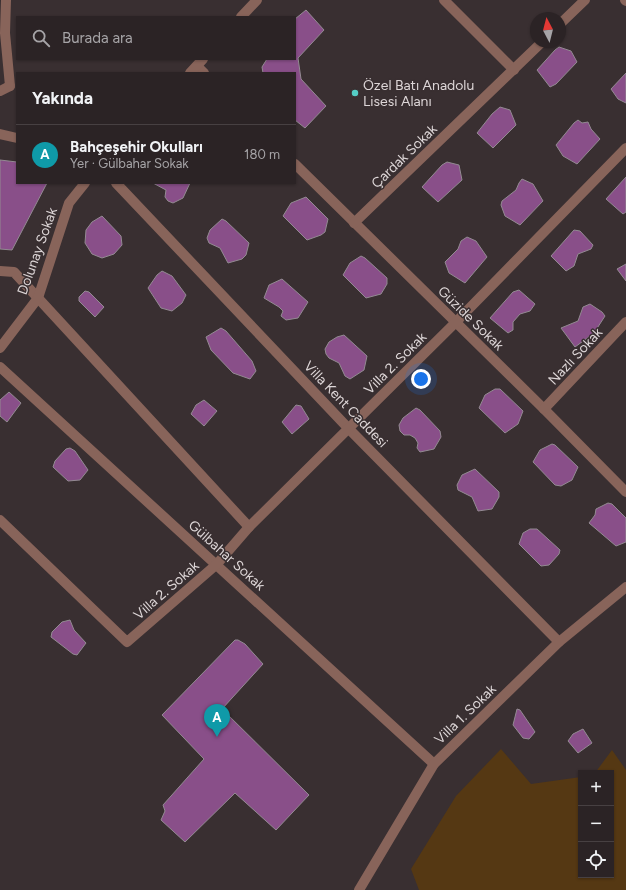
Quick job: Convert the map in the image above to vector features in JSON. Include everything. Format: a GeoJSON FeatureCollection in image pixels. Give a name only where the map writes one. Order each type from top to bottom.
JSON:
{"type":"FeatureCollection","features":[{"type":"Feature","properties":{"kind":"street"},"geometry":{"type":"LineString","coordinates":[[0,91],[14,89],[5,33],[6,0]]}},
{"type":"Feature","properties":{"kind":"street"},"geometry":{"type":"LineString","coordinates":[[242,16],[257,0]]}},
{"type":"Feature","properties":{"kind":"street"},"geometry":{"type":"LineString","coordinates":[[444,0],[514,70]]}},
{"type":"Feature","properties":{"kind":"street"},"geometry":{"type":"LineString","coordinates":[[566,18],[585,0]]}},
{"type":"Feature","properties":{"kind":"street","name":"Çardak Sokak"},"geometry":{"type":"LineString","coordinates":[[354,224],[536,48]]}},
{"type":"Feature","properties":{"kind":"street"},"geometry":{"type":"LineString","coordinates":[[0,134],[16,136]]}},
{"type":"Feature","properties":{"kind":"street","name":"Villa 2. Sokak"},"geometry":{"type":"LineString","coordinates":[[0,520],[127,642],[217,564],[249,527],[456,322],[626,148]]}},
{"type":"Feature","properties":{"kind":"street","name":"Güzide Sokak"},"geometry":{"type":"LineString","coordinates":[[296,165],[354,224],[544,409],[626,492]]}},
{"type":"Feature","properties":{"kind":"street","name":"Dolunay Sokak"},"geometry":{"type":"LineString","coordinates":[[0,348],[38,298],[69,203],[84,184]]}},
{"type":"Feature","properties":{"kind":"street","name":"Villa Kent Caddesi"},"geometry":{"type":"LineString","coordinates":[[117,184],[349,429],[559,642]]}},
{"type":"Feature","properties":{"kind":"street"},"geometry":{"type":"LineString","coordinates":[[0,271],[14,272],[249,527]]}},
{"type":"Feature","properties":{"kind":"street","name":"Nazlı Sokak"},"geometry":{"type":"LineString","coordinates":[[544,409],[626,322]]}},
{"type":"Feature","properties":{"kind":"street","name":"Gülbahar Sokak"},"geometry":{"type":"LineString","coordinates":[[0,367],[434,764]]}},
{"type":"Feature","properties":{"kind":"street","name":"Villa 1. Sokak"},"geometry":{"type":"LineString","coordinates":[[359,890],[434,764],[559,642],[626,588]]}},
{"type":"Feature","properties":{"kind":"shaded area"},"geometry":{"type":"Polygon","coordinates":[[[501,749],[531,784],[578,777],[578,878],[614,878],[614,770],[597,770],[612,750],[626,770],[626,890],[419,890],[411,869],[456,796],[501,749]]]}},
{"type":"Feature","properties":{"kind":"building"},"geometry":{"type":"Polygon","coordinates":[[[306,10],[324,30],[298,58],[301,79],[326,106],[305,128],[296,121],[296,72],[263,72],[262,67],[266,60],[296,60],[296,18],[306,10]]]}},
{"type":"Feature","properties":{"kind":"building"},"geometry":{"type":"Polygon","coordinates":[[[562,48],[571,51],[577,62],[556,84],[550,87],[537,70],[555,50],[562,48]]]}},
{"type":"Feature","properties":{"kind":"building"},"geometry":{"type":"Polygon","coordinates":[[[626,73],[626,103],[618,99],[611,89],[626,73]]]}},
{"type":"Feature","properties":{"kind":"building"},"geometry":{"type":"Polygon","coordinates":[[[500,107],[510,110],[516,125],[493,148],[477,133],[492,114],[500,107]]]}},
{"type":"Feature","properties":{"kind":"building"},"geometry":{"type":"Polygon","coordinates":[[[578,120],[582,123],[588,122],[591,129],[600,139],[577,164],[563,156],[556,145],[578,120]]]}},
{"type":"Feature","properties":{"kind":"building"},"geometry":{"type":"Polygon","coordinates":[[[0,160],[16,162],[16,184],[46,184],[12,250],[0,249],[0,160]]]}},
{"type":"Feature","properties":{"kind":"building"},"geometry":{"type":"Polygon","coordinates":[[[447,162],[459,165],[462,180],[438,202],[422,187],[442,165],[447,162]]]}},
{"type":"Feature","properties":{"kind":"building"},"geometry":{"type":"Polygon","coordinates":[[[626,177],[626,212],[623,214],[606,199],[626,177]]]}},
{"type":"Feature","properties":{"kind":"building"},"geometry":{"type":"Polygon","coordinates":[[[522,179],[533,184],[543,201],[520,225],[505,216],[501,205],[502,201],[516,190],[522,179]]]}},
{"type":"Feature","properties":{"kind":"building"},"geometry":{"type":"Polygon","coordinates":[[[155,184],[190,184],[183,198],[173,203],[168,201],[165,197],[166,190],[155,184]]]}},
{"type":"Feature","properties":{"kind":"building"},"geometry":{"type":"Polygon","coordinates":[[[306,197],[328,219],[325,232],[307,240],[283,216],[291,203],[306,197]]]}},
{"type":"Feature","properties":{"kind":"building"},"geometry":{"type":"Polygon","coordinates":[[[102,216],[121,236],[122,245],[114,254],[102,258],[92,254],[85,243],[86,230],[92,222],[102,216]]]}},
{"type":"Feature","properties":{"kind":"building"},"geometry":{"type":"Polygon","coordinates":[[[222,219],[249,243],[246,255],[242,259],[228,263],[220,248],[209,243],[207,238],[210,230],[222,219]]]}},
{"type":"Feature","properties":{"kind":"building"},"geometry":{"type":"Polygon","coordinates":[[[574,230],[580,231],[593,245],[591,249],[578,254],[574,266],[566,271],[551,256],[574,230]]]}},
{"type":"Feature","properties":{"kind":"building"},"geometry":{"type":"Polygon","coordinates":[[[467,237],[476,241],[487,257],[465,283],[449,273],[445,262],[458,249],[461,241],[467,237]]]}},
{"type":"Feature","properties":{"kind":"building"},"geometry":{"type":"Polygon","coordinates":[[[361,256],[387,278],[387,284],[381,294],[366,298],[343,275],[350,263],[361,256]]]}},
{"type":"Feature","properties":{"kind":"building"},"geometry":{"type":"Polygon","coordinates":[[[626,264],[626,281],[617,269],[626,264]]]}},
{"type":"Feature","properties":{"kind":"building"},"geometry":{"type":"Polygon","coordinates":[[[162,271],[172,276],[186,295],[182,303],[172,311],[161,308],[148,288],[157,275],[162,271]]]}},
{"type":"Feature","properties":{"kind":"building"},"geometry":{"type":"Polygon","coordinates":[[[282,279],[308,302],[298,318],[286,320],[281,316],[283,311],[279,307],[264,298],[269,285],[282,279]]]}},
{"type":"Feature","properties":{"kind":"building"},"geometry":{"type":"Polygon","coordinates":[[[519,290],[535,304],[530,311],[520,314],[513,322],[513,330],[508,333],[490,318],[513,292],[519,290]]]}},
{"type":"Feature","properties":{"kind":"building"},"geometry":{"type":"Polygon","coordinates":[[[85,291],[89,292],[104,307],[95,317],[79,301],[79,297],[85,291]]]}},
{"type":"Feature","properties":{"kind":"building"},"geometry":{"type":"Polygon","coordinates":[[[590,304],[602,312],[605,316],[594,333],[575,347],[561,328],[578,321],[583,307],[590,304]]]}},
{"type":"Feature","properties":{"kind":"building"},"geometry":{"type":"Polygon","coordinates":[[[221,328],[226,331],[252,361],[256,371],[250,379],[233,373],[211,350],[206,337],[221,328]]]}},
{"type":"Feature","properties":{"kind":"building"},"geometry":{"type":"Polygon","coordinates":[[[344,335],[367,356],[364,370],[350,379],[345,376],[339,363],[329,358],[325,349],[329,342],[344,335]]]}},
{"type":"Feature","properties":{"kind":"building"},"geometry":{"type":"Polygon","coordinates":[[[495,389],[500,389],[523,411],[518,424],[505,433],[479,408],[485,395],[495,389]]]}},
{"type":"Feature","properties":{"kind":"building"},"geometry":{"type":"Polygon","coordinates":[[[9,392],[21,403],[7,422],[0,416],[0,400],[9,392]]]}},
{"type":"Feature","properties":{"kind":"building"},"geometry":{"type":"Polygon","coordinates":[[[204,400],[217,411],[204,426],[191,414],[196,405],[204,400]]]}},
{"type":"Feature","properties":{"kind":"building"},"geometry":{"type":"Polygon","coordinates":[[[296,405],[301,406],[309,419],[292,434],[282,422],[296,405]]]}},
{"type":"Feature","properties":{"kind":"building"},"geometry":{"type":"Polygon","coordinates":[[[416,408],[420,410],[440,431],[441,437],[434,449],[420,452],[417,448],[418,443],[415,438],[410,435],[404,435],[400,431],[399,425],[403,418],[416,408]]]}},
{"type":"Feature","properties":{"kind":"building"},"geometry":{"type":"Polygon","coordinates":[[[552,444],[555,445],[578,467],[572,480],[561,486],[555,485],[533,462],[540,450],[552,444]]]}},
{"type":"Feature","properties":{"kind":"building"},"geometry":{"type":"Polygon","coordinates":[[[70,448],[75,451],[88,470],[80,480],[68,481],[53,467],[55,461],[66,449],[70,448]]]}},
{"type":"Feature","properties":{"kind":"building"},"geometry":{"type":"Polygon","coordinates":[[[475,469],[499,492],[499,497],[492,509],[478,511],[472,497],[458,490],[457,485],[462,475],[475,469]]]}},
{"type":"Feature","properties":{"kind":"building"},"geometry":{"type":"Polygon","coordinates":[[[608,503],[612,504],[626,518],[626,542],[616,546],[589,523],[595,515],[596,509],[608,503]]]}},
{"type":"Feature","properties":{"kind":"building"},"geometry":{"type":"Polygon","coordinates":[[[530,529],[537,529],[560,550],[559,554],[549,565],[541,566],[519,544],[523,533],[530,529]]]}},
{"type":"Feature","properties":{"kind":"building"},"geometry":{"type":"Polygon","coordinates":[[[70,620],[74,630],[86,643],[77,655],[73,654],[51,637],[52,632],[62,622],[70,620]]]}},
{"type":"Feature","properties":{"kind":"building"},"geometry":{"type":"Polygon","coordinates":[[[235,640],[245,644],[263,664],[222,709],[309,795],[276,830],[235,793],[185,842],[161,820],[165,811],[163,805],[204,759],[162,715],[235,640]]]}},
{"type":"Feature","properties":{"kind":"building"},"geometry":{"type":"Polygon","coordinates":[[[517,709],[520,710],[535,732],[529,739],[523,738],[513,725],[517,709]]]}},
{"type":"Feature","properties":{"kind":"building"},"geometry":{"type":"Polygon","coordinates":[[[583,729],[592,743],[578,753],[568,741],[573,734],[583,729]]]}},
{"type":"Feature","properties":{"kind":"place","name":"Özel Batı Anadolu Lisesi Alanı"},"geometry":{"type":"Point","coordinates":[355,93]}},
{"type":"Feature","properties":{"kind":"place","name":"Bahçeşehir Okulları"},"geometry":{"type":"Point","coordinates":[217,737]}}]}
